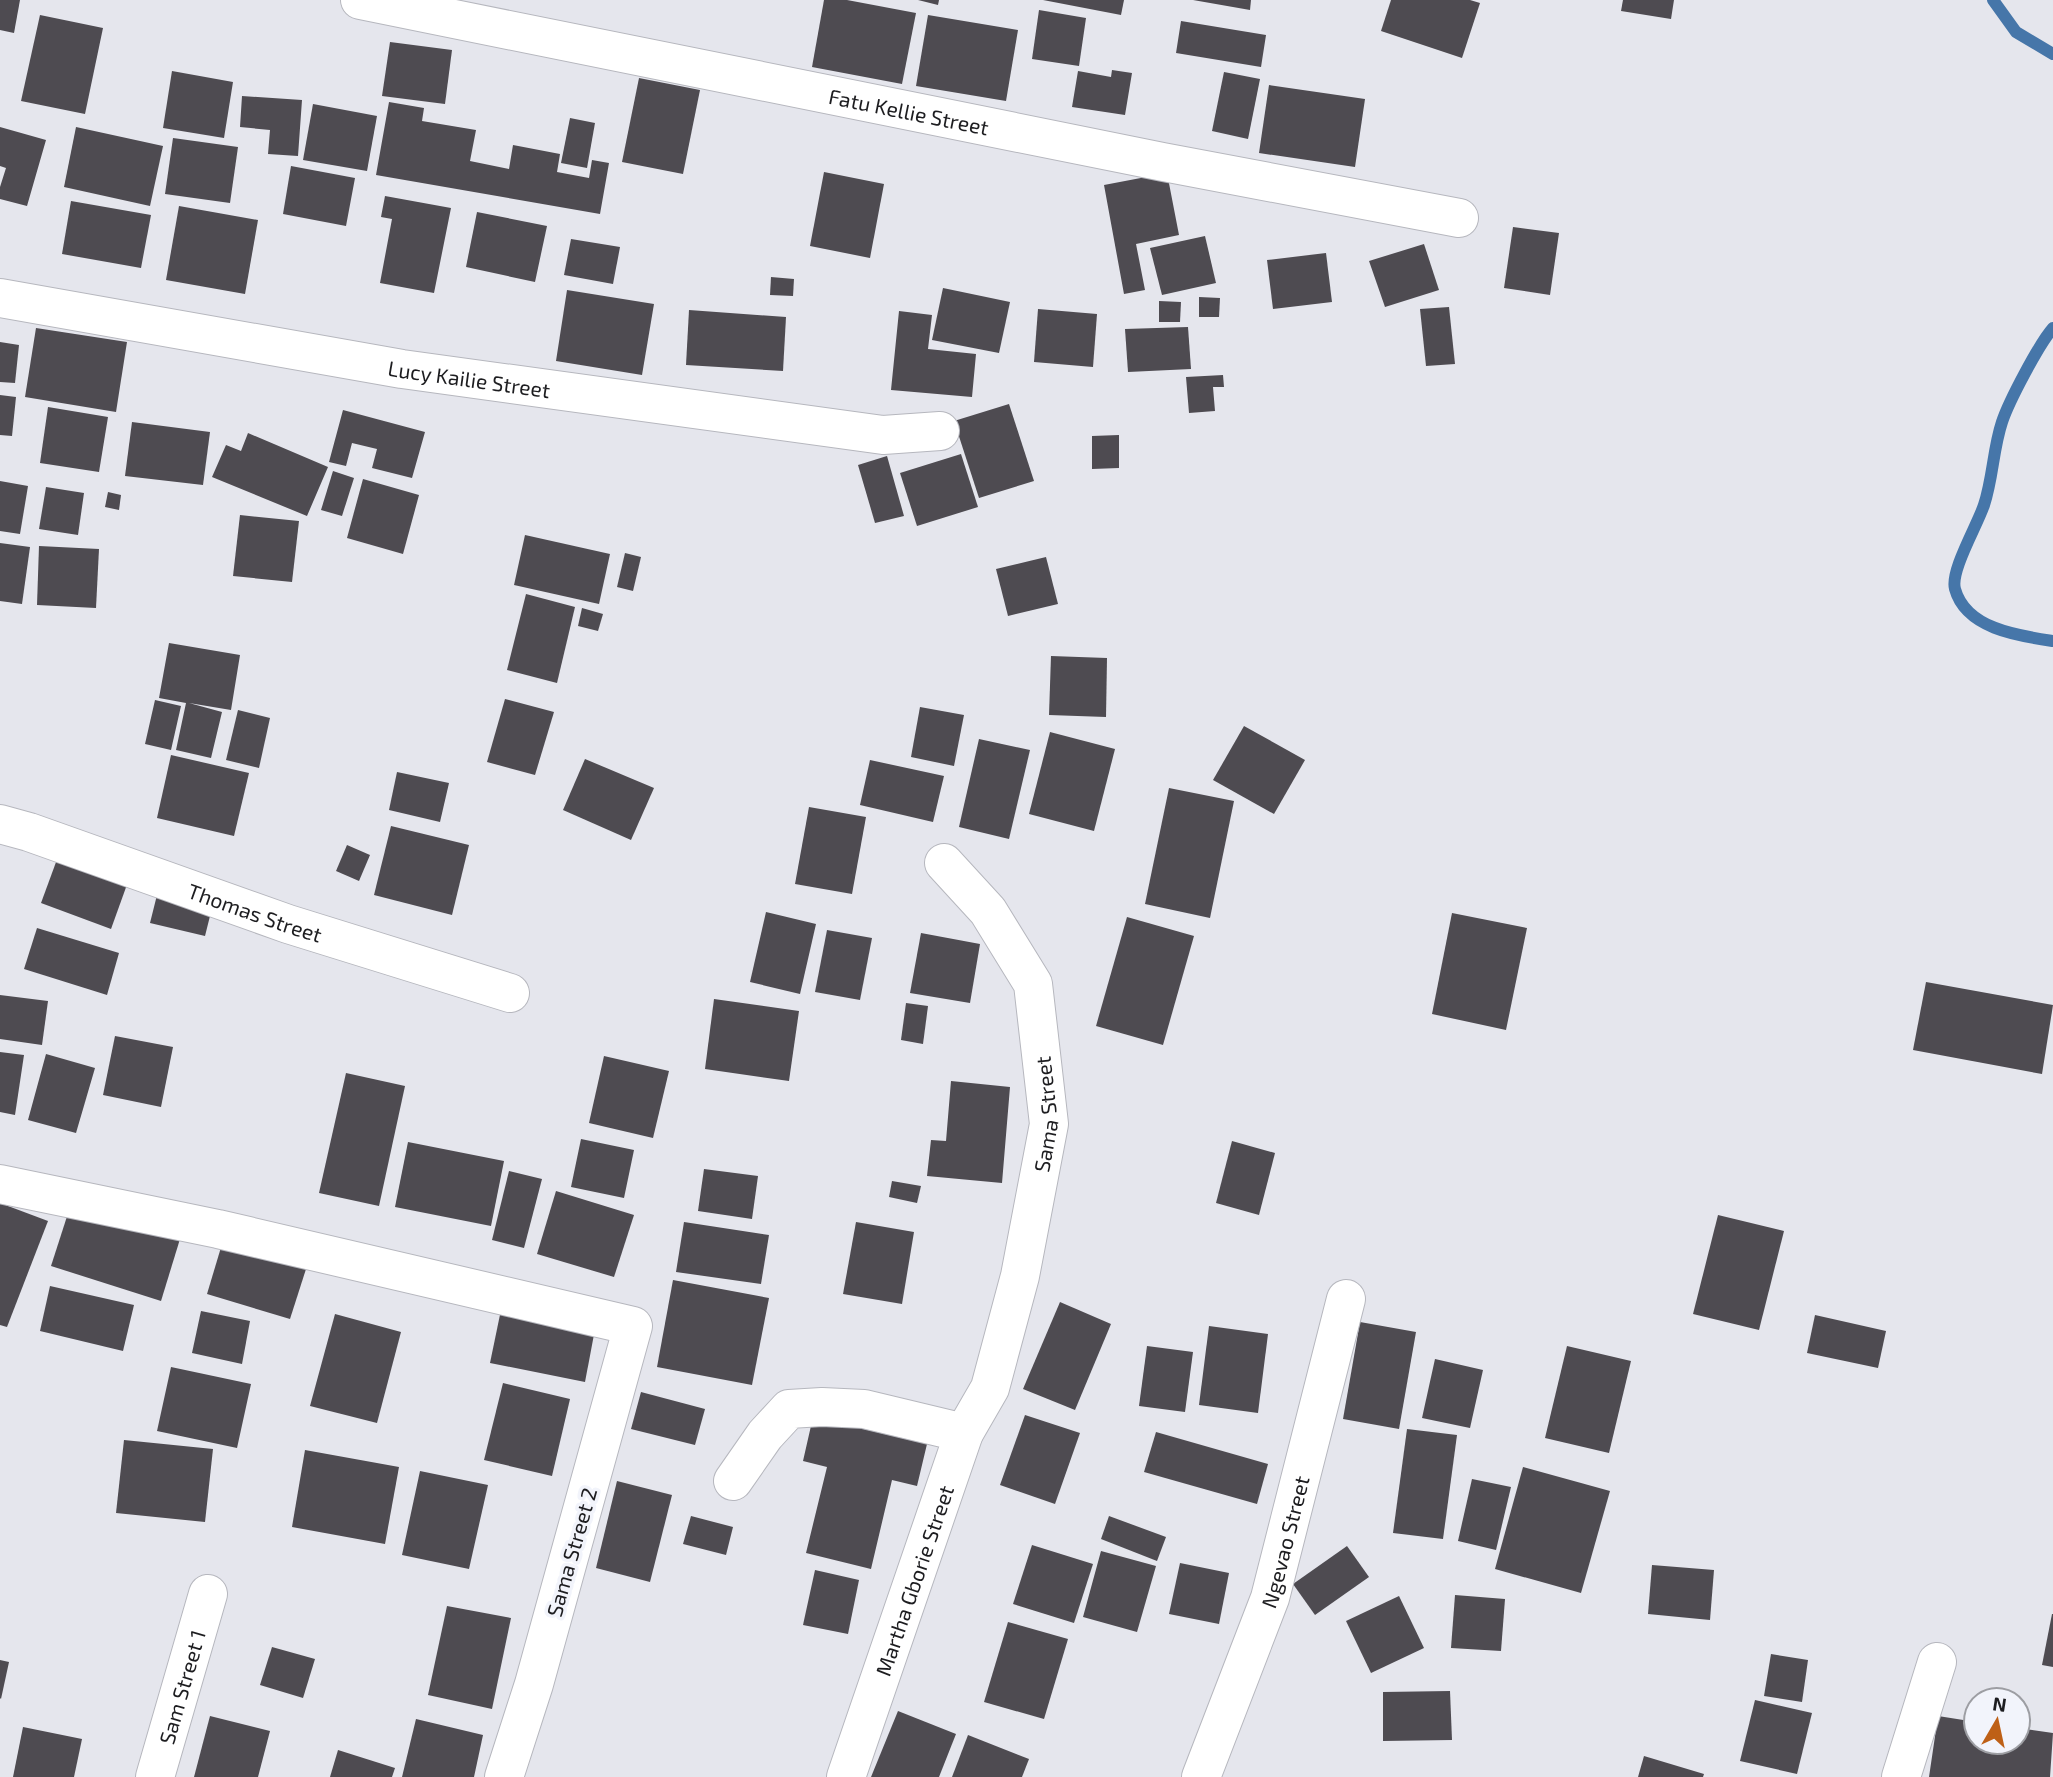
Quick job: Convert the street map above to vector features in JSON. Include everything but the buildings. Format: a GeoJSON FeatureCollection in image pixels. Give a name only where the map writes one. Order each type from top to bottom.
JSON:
{"type":"FeatureCollection","features":[{"type":"Feature","properties":{"kind":"street","name":"Fatu Kellie Street"},"geometry":{"type":"LineString","coordinates":[[360,0],[1163,162],[1459,218]]}},
{"type":"Feature","properties":{"kind":"street","name":"Lucy Kailie Street"},"geometry":{"type":"LineString","coordinates":[[0,298],[415,371],[883,435],[940,431]]}},
{"type":"Feature","properties":{"kind":"street","name":"Thomas Street"},"geometry":{"type":"LineString","coordinates":[[0,824],[288,924],[510,993]]}},
{"type":"Feature","properties":{"kind":"street","name":"Sama Street"},"geometry":{"type":"LineString","coordinates":[[944,863],[988,911],[1033,984],[1049,1124],[1020,1276],[990,1388]]}},
{"type":"Feature","properties":{"kind":"street","name":"Sama Street 2"},"geometry":{"type":"LineString","coordinates":[[0,1184],[218,1229],[633,1326],[534,1684],[504,1777]]}},
{"type":"Feature","properties":{"kind":"street","name":"Ngevao Street"},"geometry":{"type":"LineString","coordinates":[[1201,1777],[1270,1598],[1346,1299]]}},
{"type":"Feature","properties":{"kind":"street","name":"Martha Gborie Street"},"geometry":{"type":"LineString","coordinates":[[846,1777],[964,1433],[990,1388]]}},
{"type":"Feature","properties":{"kind":"street"},"geometry":{"type":"LineString","coordinates":[[733,1481],[765,1435],[789,1409],[864,1409],[964,1433]]}},
{"type":"Feature","properties":{"kind":"street","name":"Sam Street 1"},"geometry":{"type":"LineString","coordinates":[[155,1777],[208,1594]]}},
{"type":"Feature","properties":{"kind":"street"},"geometry":{"type":"LineString","coordinates":[[1901,1777],[1937,1662]]}},
{"type":"Feature","properties":{"kind":"waterway"},"geometry":{"type":"LineString","coordinates":[[1993,0],[2016,32],[2053,54]]}},
{"type":"Feature","properties":{"kind":"waterway"},"geometry":{"type":"LineString","coordinates":[[2053,328],[2033,359],[2006,413],[1999,432],[1984,505],[1960,560],[1955,581],[1955,589],[1961,603],[1982,622],[2010,633],[2053,641]]}}]}
